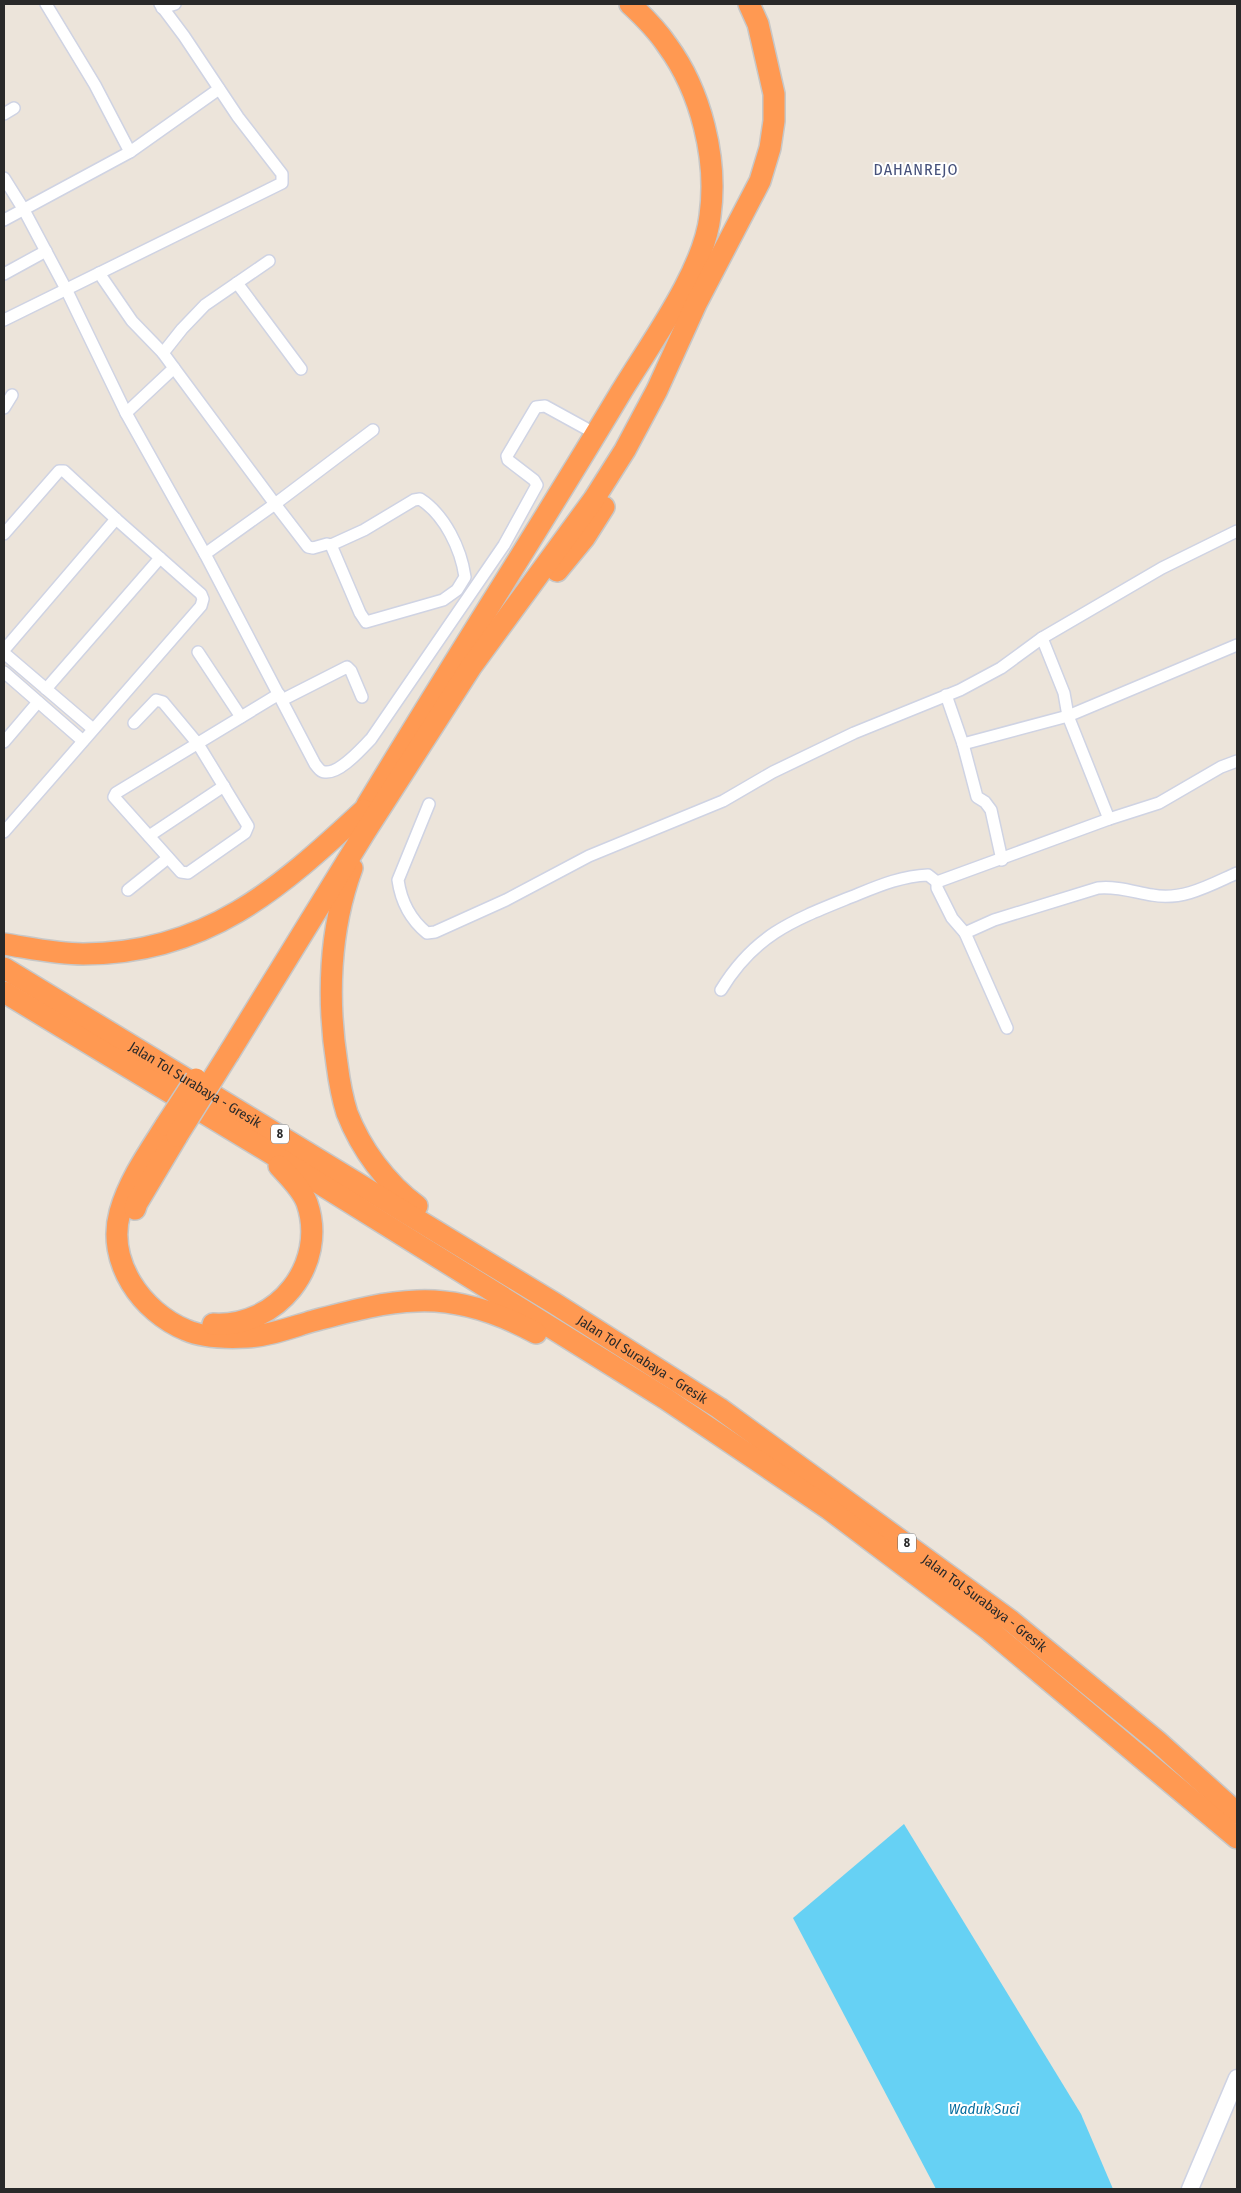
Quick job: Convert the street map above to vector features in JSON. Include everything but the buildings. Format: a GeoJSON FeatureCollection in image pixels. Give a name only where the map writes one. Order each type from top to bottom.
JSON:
{"type":"FeatureCollection","features":[{"type":"Feature","properties":{"kind":"highway"},"geometry":{"type":"LineString","coordinates":[[223,1049],[450,667],[596,434],[682,291],[703,244],[710,219],[712,198],[710,161],[705,129],[687,78],[667,44],[630,4]]}},
{"type":"Feature","properties":{"kind":"highway"},"geometry":{"type":"LineString","coordinates":[[666,1399],[626,1382],[511,1320],[486,1311],[448,1302],[388,1303],[273,1333],[247,1337],[209,1336],[188,1331],[155,1312],[134,1288],[124,1270],[118,1242],[120,1214],[127,1194],[172,1130],[471,667],[585,537],[634,459],[669,385],[710,278],[760,181],[770,148],[774,121],[774,94],[758,24],[749,4]]}},
{"type":"Feature","properties":{"kind":"highway"},"geometry":{"type":"LineString","coordinates":[[4,944],[82,954],[127,951],[170,943],[230,916],[263,896],[307,863],[364,810]]}},
{"type":"Feature","properties":{"kind":"highway"},"geometry":{"type":"LineString","coordinates":[[365,832],[346,885],[335,941],[331,990],[331,1021],[341,1091],[347,1113],[360,1140],[376,1164],[406,1198],[481,1249],[554,1303]]}},
{"type":"Feature","properties":{"kind":"highway","name":"Jalan Tol Surabaya - Gresik"},"geometry":{"type":"LineString","coordinates":[[4,968],[554,1303],[719,1408],[1012,1621],[1157,1741],[1237,1813]]}},
{"type":"Feature","properties":{"kind":"highway","name":"Jalan Tol Surabaya - Gresik"},"geometry":{"type":"LineString","coordinates":[[4,992],[264,1149],[666,1399],[829,1509],[988,1629],[1237,1838]]}},
{"type":"Feature","properties":{"kind":"highway"},"geometry":{"type":"LineString","coordinates":[[172,1130],[137,1202],[128,1233],[130,1248],[142,1278],[156,1296],[178,1314],[202,1323],[221,1325],[237,1323],[261,1316],[288,1295],[304,1269],[308,1257],[311,1234],[307,1203],[296,1185],[264,1149]]}},
{"type":"Feature","properties":{"kind":"main road"},"geometry":{"type":"LineString","coordinates":[[1190,2189],[1237,2078]]}},
{"type":"Feature","properties":{"kind":"street"},"geometry":{"type":"LineString","coordinates":[[46,4],[96,85],[130,152]]}},
{"type":"Feature","properties":{"kind":"street"},"geometry":{"type":"LineString","coordinates":[[4,320],[282,183],[282,174],[238,117],[184,36],[161,6],[175,4]]}},
{"type":"Feature","properties":{"kind":"street"},"geometry":{"type":"LineString","coordinates":[[4,220],[130,152],[219,89]]}},
{"type":"Feature","properties":{"kind":"street"},"geometry":{"type":"LineString","coordinates":[[4,178],[24,210],[66,289],[126,413],[205,554],[319,769],[327,772],[339,768],[353,758],[371,738],[504,545],[536,485],[534,480],[508,460],[507,456],[536,407],[545,406],[596,434]]}},
{"type":"Feature","properties":{"kind":"street"},"geometry":{"type":"LineString","coordinates":[[4,274],[46,251]]}},
{"type":"Feature","properties":{"kind":"street"},"geometry":{"type":"LineString","coordinates":[[163,353],[182,328],[205,305],[269,261]]}},
{"type":"Feature","properties":{"kind":"street"},"geometry":{"type":"LineString","coordinates":[[99,273],[132,320],[163,353],[308,547],[331,545],[364,530],[414,500],[420,500],[432,510],[449,530],[460,556],[465,577],[457,590],[443,600],[366,622],[360,613],[331,545]]}},
{"type":"Feature","properties":{"kind":"street"},"geometry":{"type":"LineString","coordinates":[[237,283],[300,369]]}},
{"type":"Feature","properties":{"kind":"street"},"geometry":{"type":"LineString","coordinates":[[126,413],[174,368]]}},
{"type":"Feature","properties":{"kind":"street"},"geometry":{"type":"LineString","coordinates":[[4,408],[12,395]]}},
{"type":"Feature","properties":{"kind":"street"},"geometry":{"type":"LineString","coordinates":[[205,554],[373,430]]}},
{"type":"Feature","properties":{"kind":"street"},"geometry":{"type":"LineString","coordinates":[[4,534],[59,471],[64,471],[201,594],[203,599],[201,606],[4,832]]}},
{"type":"Feature","properties":{"kind":"street"},"geometry":{"type":"LineString","coordinates":[[93,729],[4,652],[116,519]]}},
{"type":"Feature","properties":{"kind":"street"},"geometry":{"type":"LineString","coordinates":[[428,804],[398,880],[399,889],[410,913],[417,924],[427,933],[435,932],[506,900],[589,856],[722,800],[773,772],[854,734],[946,696],[1001,668],[1042,638],[1162,568],[1237,532]]}},
{"type":"Feature","properties":{"kind":"street"},"geometry":{"type":"LineString","coordinates":[[46,689],[160,558]]}},
{"type":"Feature","properties":{"kind":"street"},"geometry":{"type":"LineString","coordinates":[[1042,638],[1064,693],[1068,716],[1109,819]]}},
{"type":"Feature","properties":{"kind":"street"},"geometry":{"type":"LineString","coordinates":[[963,744],[1068,716],[1237,645]]}},
{"type":"Feature","properties":{"kind":"street"},"geometry":{"type":"LineString","coordinates":[[198,652],[241,717]]}},
{"type":"Feature","properties":{"kind":"street"},"geometry":{"type":"LineString","coordinates":[[134,723],[156,700],[159,700],[198,744],[248,826],[248,830],[188,873],[181,872],[114,797],[198,744],[241,717],[347,667],[351,671],[362,697]]}},
{"type":"Feature","properties":{"kind":"street"},"geometry":{"type":"LineString","coordinates":[[4,672],[83,741]]}},
{"type":"Feature","properties":{"kind":"street"},"geometry":{"type":"LineString","coordinates":[[946,696],[963,744],[978,797],[991,810],[1002,860]]}},
{"type":"Feature","properties":{"kind":"street"},"geometry":{"type":"LineString","coordinates":[[4,742],[38,702]]}},
{"type":"Feature","properties":{"kind":"street"},"geometry":{"type":"LineString","coordinates":[[937,882],[1159,802],[1237,760]]}},
{"type":"Feature","properties":{"kind":"street"},"geometry":{"type":"LineString","coordinates":[[149,836],[224,786]]}},
{"type":"Feature","properties":{"kind":"street"},"geometry":{"type":"LineString","coordinates":[[128,890],[168,858]]}},
{"type":"Feature","properties":{"kind":"street"},"geometry":{"type":"LineString","coordinates":[[965,933],[994,920],[1098,888],[1112,887],[1154,896],[1182,895],[1237,873]]}},
{"type":"Feature","properties":{"kind":"street"},"geometry":{"type":"LineString","coordinates":[[721,990],[741,962],[762,941],[780,928],[803,916],[903,878],[928,875],[937,882]]}},
{"type":"Feature","properties":{"kind":"street"},"geometry":{"type":"LineString","coordinates":[[937,882],[937,888],[952,918],[965,933],[1007,1028]]}},
{"type":"Feature","properties":{"kind":"water","name":"Waduk Suci"},"geometry":{"type":"Polygon","coordinates":[[[904,1824],[1081,2114],[1113,2189],[936,2189],[793,1918],[904,1824]]]}},
{"type":"Feature","properties":{"kind":"district","name":"DAHANREJO"},"geometry":{"type":"Point","coordinates":[916,169]}}]}
